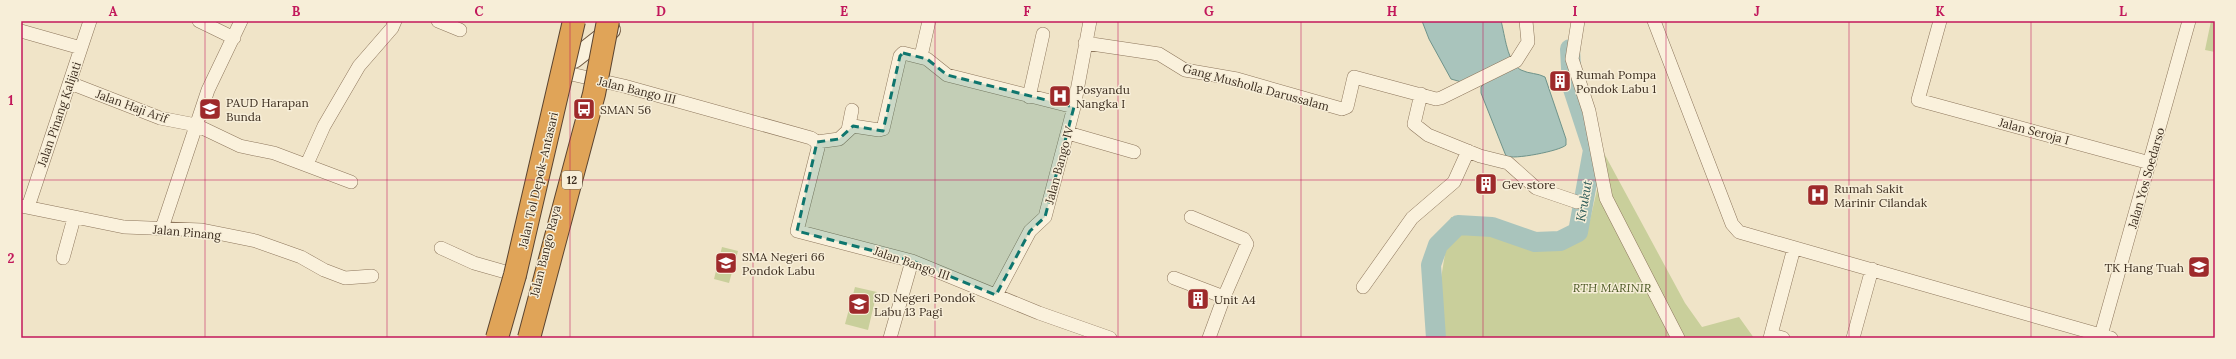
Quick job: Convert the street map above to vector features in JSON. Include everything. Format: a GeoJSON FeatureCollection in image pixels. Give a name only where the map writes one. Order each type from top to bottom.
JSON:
{"type":"FeatureCollection","features":[{"type":"Feature","properties":{"kind":"highway","name":"Jalan Tol Depok–Antasari"},"geometry":{"type":"LineString","coordinates":[[497,338],[515,275],[574,21]]}},
{"type":"Feature","properties":{"kind":"highway","name":"12"},"geometry":{"type":"LineString","coordinates":[[529,338],[592,101],[608,21]]}},
{"type":"Feature","properties":{"kind":"street","name":"Jalan Pinang Kalijati"},"geometry":{"type":"LineString","coordinates":[[24,206],[70,83],[90,21]]}},
{"type":"Feature","properties":{"kind":"street"},"geometry":{"type":"LineString","coordinates":[[199,21],[234,38]]}},
{"type":"Feature","properties":{"kind":"street"},"geometry":{"type":"LineString","coordinates":[[162,228],[208,90],[241,21]]}},
{"type":"Feature","properties":{"kind":"street"},"geometry":{"type":"LineString","coordinates":[[307,164],[324,126],[359,66],[392,28],[395,21]]}},
{"type":"Feature","properties":{"kind":"street"},"geometry":{"type":"LineString","coordinates":[[438,21],[460,30]]}},
{"type":"Feature","properties":{"kind":"street","name":"Jalan Bango Raya"},"geometry":{"type":"LineString","coordinates":[[520,338],[544,256],[577,70],[582,21]]}},
{"type":"Feature","properties":{"kind":"street","name":"Jalan Bango Raya"},"geometry":{"type":"LineString","coordinates":[[503,338],[522,276],[577,70],[593,46],[598,21]]}},
{"type":"Feature","properties":{"kind":"street"},"geometry":{"type":"LineString","coordinates":[[593,46],[612,29],[616,21]]}},
{"type":"Feature","properties":{"kind":"street"},"geometry":{"type":"LineString","coordinates":[[921,56],[929,21]]}},
{"type":"Feature","properties":{"kind":"street","name":"Jalan Bango IV"},"geometry":{"type":"LineString","coordinates":[[996,296],[1030,231],[1045,217],[1074,107],[1090,21]]}},
{"type":"Feature","properties":{"kind":"street","name":"Gang Musholla Darussalam"},"geometry":{"type":"LineString","coordinates":[[1085,42],[1159,54],[1185,70],[1237,79],[1342,109],[1347,107],[1354,77],[1436,99],[1441,98],[1514,62],[1528,42],[1526,21]]}},
{"type":"Feature","properties":{"kind":"street"},"geometry":{"type":"LineString","coordinates":[[1578,21],[1572,59],[1589,110],[1606,198],[1678,338]]}},
{"type":"Feature","properties":{"kind":"street"},"geometry":{"type":"LineString","coordinates":[[1654,21],[1732,224],[1744,234],[2106,336]]}},
{"type":"Feature","properties":{"kind":"street","name":"Jalan Seroja I"},"geometry":{"type":"LineString","coordinates":[[1940,21],[1918,100],[2150,163]]}},
{"type":"Feature","properties":{"kind":"street","name":"Jalan Yos Soedarso"},"geometry":{"type":"LineString","coordinates":[[2106,336],[2150,163],[2189,21]]}},
{"type":"Feature","properties":{"kind":"street"},"geometry":{"type":"LineString","coordinates":[[21,31],[82,48]]}},
{"type":"Feature","properties":{"kind":"street"},"geometry":{"type":"LineString","coordinates":[[1029,97],[1043,34]]}},
{"type":"Feature","properties":{"kind":"street"},"geometry":{"type":"LineString","coordinates":[[817,142],[839,139],[848,130],[856,126],[879,130],[883,129],[900,56],[907,53],[921,56],[947,75],[1029,97],[1074,107]]}},
{"type":"Feature","properties":{"kind":"street","name":"Jalan Bango III"},"geometry":{"type":"LineString","coordinates":[[577,70],[811,138],[817,142],[818,148],[797,231],[912,261],[996,296],[1110,338]]}},
{"type":"Feature","properties":{"kind":"street","name":"Jalan Haji Arif"},"geometry":{"type":"LineString","coordinates":[[70,83],[160,118],[196,125],[240,146],[274,153],[307,164],[350,182]]}},
{"type":"Feature","properties":{"kind":"street"},"geometry":{"type":"LineString","coordinates":[[1421,94],[1414,124],[1428,135],[1480,156],[1508,163],[1536,188],[1576,202]]}},
{"type":"Feature","properties":{"kind":"street"},"geometry":{"type":"LineString","coordinates":[[848,130],[852,110]]}},
{"type":"Feature","properties":{"kind":"street"},"geometry":{"type":"LineString","coordinates":[[1068,133],[1134,152]]}},
{"type":"Feature","properties":{"kind":"street"},"geometry":{"type":"LineString","coordinates":[[1363,288],[1412,218],[1454,182],[1468,151]]}},
{"type":"Feature","properties":{"kind":"street","name":"Jalan Pinang"},"geometry":{"type":"LineString","coordinates":[[24,206],[74,218],[124,227],[202,230],[256,241],[301,257],[324,270],[345,278],[372,276]]}},
{"type":"Feature","properties":{"kind":"street"},"geometry":{"type":"LineString","coordinates":[[1191,217],[1244,239],[1247,244],[1224,297],[1209,338]]}},
{"type":"Feature","properties":{"kind":"street"},"geometry":{"type":"LineString","coordinates":[[63,258],[74,218]]}},
{"type":"Feature","properties":{"kind":"street"},"geometry":{"type":"LineString","coordinates":[[441,248],[474,263],[522,276]]}},
{"type":"Feature","properties":{"kind":"street"},"geometry":{"type":"LineString","coordinates":[[1775,337],[1794,248]]}},
{"type":"Feature","properties":{"kind":"street"},"geometry":{"type":"LineString","coordinates":[[890,338],[912,261]]}},
{"type":"Feature","properties":{"kind":"street"},"geometry":{"type":"LineString","coordinates":[[1853,338],[1872,269]]}},
{"type":"Feature","properties":{"kind":"street"},"geometry":{"type":"LineString","coordinates":[[1174,278],[1224,297]]}},
{"type":"Feature","properties":{"kind":"highlighted area"},"geometry":{"type":"Polygon","coordinates":[[[903,53],[927,59],[947,75],[1074,107],[1045,217],[1030,231],[996,295],[912,261],[797,231],[817,142],[839,139],[853,126],[883,131],[900,56],[903,53]]]}},
{"type":"Feature","properties":{"kind":"green space"},"geometry":{"type":"Polygon","coordinates":[[[2211,21],[2215,21],[2215,52],[2205,50],[2211,21]]]}},
{"type":"Feature","properties":{"kind":"green space","name":"RTH MARINIR"},"geometry":{"type":"Polygon","coordinates":[[[1605,155],[1685,303],[1702,327],[1739,317],[1754,338],[1443,338],[1437,303],[1451,217],[1566,243],[1590,220],[1605,155]]]}},
{"type":"Feature","properties":{"kind":"green space"},"geometry":{"type":"Polygon","coordinates":[[[722,247],[738,251],[729,283],[714,279],[722,247]]]}},
{"type":"Feature","properties":{"kind":"green space"},"geometry":{"type":"Polygon","coordinates":[[[855,287],[877,292],[868,330],[845,324],[855,287]]]}},
{"type":"Feature","properties":{"kind":"water"},"geometry":{"type":"Polygon","coordinates":[[[1422,21],[1501,21],[1505,41],[1516,66],[1521,70],[1545,77],[1566,139],[1566,145],[1555,150],[1536,154],[1517,157],[1506,156],[1481,93],[1481,87],[1490,78],[1465,83],[1451,79],[1429,39],[1422,21]]]}},
{"type":"Feature","properties":{"kind":"waterway","name":"Krukut"},"geometry":{"type":"LineString","coordinates":[[1436,338],[1431,265],[1438,245],[1458,225],[1492,227],[1535,242],[1560,241],[1578,232],[1593,150],[1572,86],[1570,49]]}},
{"type":"Feature","properties":{"kind":"place","name":"Rumah Pompa Pondok Labu 1"},"geometry":{"type":"Point","coordinates":[1560,81]}},
{"type":"Feature","properties":{"kind":"place","name":"Posyandu Nangka I"},"geometry":{"type":"Point","coordinates":[1060,96]}},
{"type":"Feature","properties":{"kind":"place","name":"PAUD Harapan Bunda"},"geometry":{"type":"Point","coordinates":[210,109]}},
{"type":"Feature","properties":{"kind":"place","name":"SMAN 56"},"geometry":{"type":"Point","coordinates":[584,109]}},
{"type":"Feature","properties":{"kind":"place","name":"Gev store"},"geometry":{"type":"Point","coordinates":[1486,184]}},
{"type":"Feature","properties":{"kind":"place","name":"Rumah Sakit Marinir Cilandak"},"geometry":{"type":"Point","coordinates":[1818,195]}},
{"type":"Feature","properties":{"kind":"place","name":"SMA Negeri 66 Pondok Labu"},"geometry":{"type":"Point","coordinates":[726,263]}},
{"type":"Feature","properties":{"kind":"place","name":"TK Hang Tuah"},"geometry":{"type":"Point","coordinates":[2199,267]}},
{"type":"Feature","properties":{"kind":"place","name":"Unit A4"},"geometry":{"type":"Point","coordinates":[1198,299]}},
{"type":"Feature","properties":{"kind":"place","name":"SD Negeri Pondok Labu 13 Pagi"},"geometry":{"type":"Point","coordinates":[859,304]}}]}
